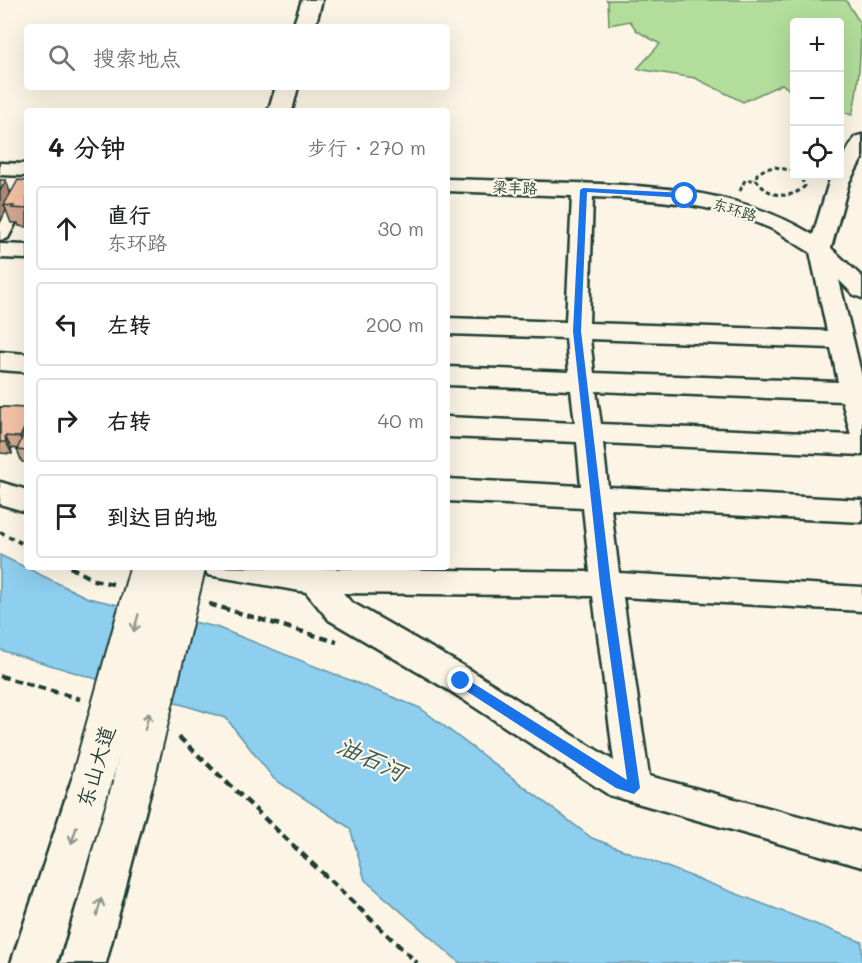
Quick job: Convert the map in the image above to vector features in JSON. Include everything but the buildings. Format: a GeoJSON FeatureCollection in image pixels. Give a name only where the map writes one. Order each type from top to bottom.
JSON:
{"type":"FeatureCollection","features":[{"type":"Feature","properties":{"kind":"main road"},"geometry":{"type":"LineString","coordinates":[[305,24],[312,0]]}},
{"type":"Feature","properties":{"kind":"main road"},"geometry":{"type":"LineString","coordinates":[[325,24],[331,0]]}},
{"type":"Feature","properties":{"kind":"main road"},"geometry":{"type":"LineString","coordinates":[[283,108],[301,90]]}},
{"type":"Feature","properties":{"kind":"main road","name":"东山大道"},"geometry":{"type":"LineString","coordinates":[[34,963],[92,779],[150,570]]}},
{"type":"Feature","properties":{"kind":"main road","name":"东山大道"},"geometry":{"type":"LineString","coordinates":[[83,963],[134,778],[184,570]]}},
{"type":"Feature","properties":{"kind":"street"},"geometry":{"type":"LineString","coordinates":[[862,141],[839,182],[820,249],[862,431]]}},
{"type":"Feature","properties":{"kind":"street"},"geometry":{"type":"LineString","coordinates":[[0,170],[24,170]]}},
{"type":"Feature","properties":{"kind":"street","name":"梁丰路"},"geometry":{"type":"LineString","coordinates":[[450,185],[583,190]]}},
{"type":"Feature","properties":{"kind":"street"},"geometry":{"type":"LineString","coordinates":[[583,190],[577,331],[606,584],[634,788]]}},
{"type":"Feature","properties":{"kind":"street","name":"东环路"},"geometry":{"type":"LineString","coordinates":[[583,190],[685,196],[734,208],[779,224],[820,249],[862,290]]}},
{"type":"Feature","properties":{"kind":"street"},"geometry":{"type":"LineString","coordinates":[[0,233],[18,198]]}},
{"type":"Feature","properties":{"kind":"street"},"geometry":{"type":"LineString","coordinates":[[0,251],[24,252]]}},
{"type":"Feature","properties":{"kind":"street"},"geometry":{"type":"LineString","coordinates":[[450,326],[841,340]]}},
{"type":"Feature","properties":{"kind":"street"},"geometry":{"type":"LineString","coordinates":[[0,361],[24,363]]}},
{"type":"Feature","properties":{"kind":"street"},"geometry":{"type":"LineString","coordinates":[[450,376],[853,392]]}},
{"type":"Feature","properties":{"kind":"street"},"geometry":{"type":"LineString","coordinates":[[450,427],[862,445]]}},
{"type":"Feature","properties":{"kind":"street"},"geometry":{"type":"LineString","coordinates":[[450,490],[862,511]]}},
{"type":"Feature","properties":{"kind":"street"},"geometry":{"type":"LineString","coordinates":[[0,493],[24,500]]}},
{"type":"Feature","properties":{"kind":"street"},"geometry":{"type":"LineString","coordinates":[[250,570],[303,575],[606,584],[862,598]]}},
{"type":"Feature","properties":{"kind":"street"},"geometry":{"type":"LineString","coordinates":[[303,575],[340,611],[461,681],[621,784],[862,850]]}},
{"type":"Feature","properties":{"kind":"path"},"geometry":{"type":"LineString","coordinates":[[756,180],[757,174],[767,168],[783,167],[790,169]]}},
{"type":"Feature","properties":{"kind":"path"},"geometry":{"type":"LineString","coordinates":[[738,196],[745,180],[756,180],[768,191],[790,195],[797,193],[805,186],[802,180]]}},
{"type":"Feature","properties":{"kind":"path"},"geometry":{"type":"LineString","coordinates":[[0,532],[24,544]]}},
{"type":"Feature","properties":{"kind":"path"},"geometry":{"type":"LineString","coordinates":[[76,570],[94,579],[117,584]]}},
{"type":"Feature","properties":{"kind":"path"},"geometry":{"type":"LineString","coordinates":[[205,603],[347,646]]}},
{"type":"Feature","properties":{"kind":"path"},"geometry":{"type":"LineString","coordinates":[[0,676],[112,709]]}},
{"type":"Feature","properties":{"kind":"path"},"geometry":{"type":"LineString","coordinates":[[150,710],[417,963]]}},
{"type":"Feature","properties":{"kind":"green space"},"geometry":{"type":"Polygon","coordinates":[[[606,0],[846,0],[860,25],[859,70],[852,115],[844,112],[844,18],[790,18],[790,91],[782,84],[743,102],[695,78],[637,69],[660,44],[637,31],[630,21],[609,25],[608,1],[606,0]]]}},
{"type":"Feature","properties":{"kind":"water","name":"油石河"},"geometry":{"type":"Polygon","coordinates":[[[0,555],[24,567],[24,570],[31,570],[88,598],[216,627],[420,708],[592,838],[862,942],[862,963],[460,963],[365,880],[350,828],[274,779],[226,718],[0,650],[0,555]]]}},
{"type":"Feature","properties":{"kind":"route"},"geometry":{"type":"LineString","coordinates":[[461,681],[621,784],[634,788],[606,584],[577,331],[583,190],[685,196]]}}]}
